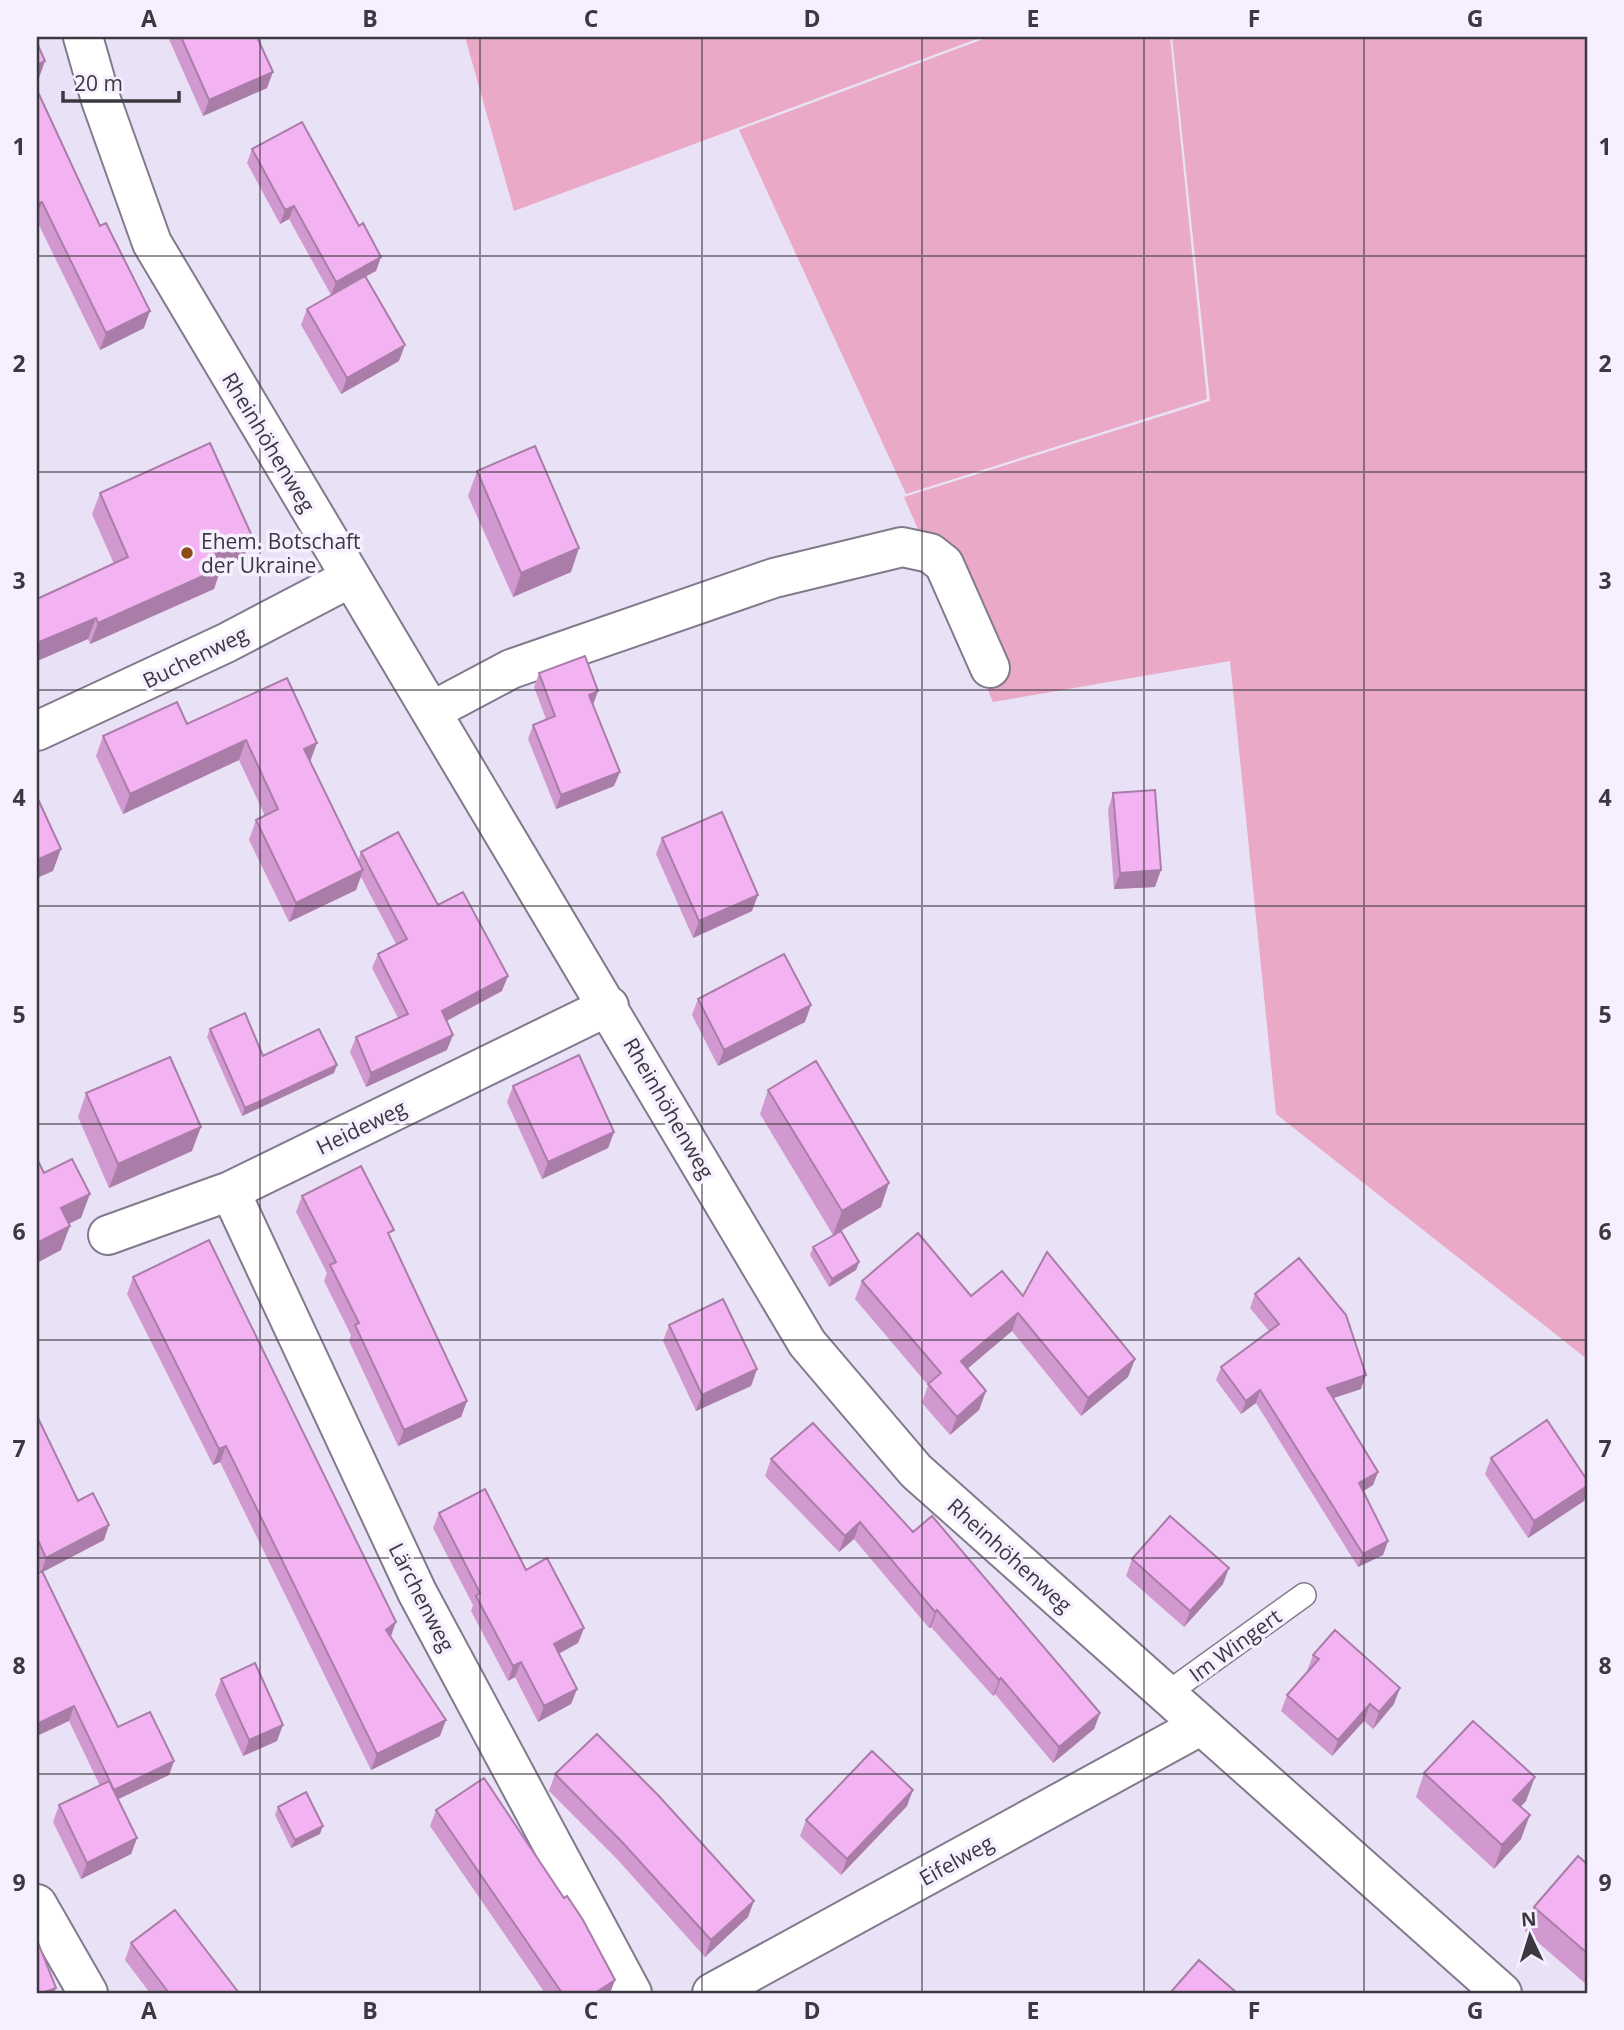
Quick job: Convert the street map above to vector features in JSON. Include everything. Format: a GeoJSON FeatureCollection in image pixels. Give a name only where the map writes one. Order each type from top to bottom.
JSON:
{"type":"FeatureCollection","features":[{"type":"Feature","properties":{"kind":"street","name":"Rheinhöhenweg"},"geometry":{"type":"LineString","coordinates":[[83,37],[101,100],[152,243],[350,578],[609,1006],[807,1343],[916,1471],[1502,1993]]}},
{"type":"Feature","properties":{"kind":"street"},"geometry":{"type":"LineString","coordinates":[[432,710],[511,669],[689,606],[774,578],[902,547],[930,553],[944,564],[990,668]]}},
{"type":"Feature","properties":{"kind":"street","name":"Buchenweg"},"geometry":{"type":"LineString","coordinates":[[37,732],[177,667],[350,578]]}},
{"type":"Feature","properties":{"kind":"street","name":"Heideweg"},"geometry":{"type":"LineString","coordinates":[[108,1235],[230,1191],[609,1006]]}},
{"type":"Feature","properties":{"kind":"street","name":"Lärchenweg"},"geometry":{"type":"LineString","coordinates":[[230,1191],[417,1592],[632,1993]]}},
{"type":"Feature","properties":{"kind":"street","name":"Eifelweg"},"geometry":{"type":"LineString","coordinates":[[712,1993],[1200,1726]]}},
{"type":"Feature","properties":{"kind":"street"},"geometry":{"type":"LineString","coordinates":[[37,1904],[89,1993]]}},
{"type":"Feature","properties":{"kind":"lane","name":"Im Wingert"},"geometry":{"type":"LineString","coordinates":[[1165,1695],[1304,1595]]}},
{"type":"Feature","properties":{"kind":"shaded area"},"geometry":{"type":"Polygon","coordinates":[[[465,37],[982,37],[514,211],[465,37]]]}},
{"type":"Feature","properties":{"kind":"shaded area"},"geometry":{"type":"Polygon","coordinates":[[[989,37],[1170,37],[1207,399],[906,494],[739,130],[989,37]]]}},
{"type":"Feature","properties":{"kind":"shaded area"},"geometry":{"type":"Polygon","coordinates":[[[1172,37],[1587,37],[1587,1359],[1276,1114],[1230,661],[993,702],[904,497],[1210,401],[1172,37]]]}},
{"type":"Feature","properties":{"kind":"building"},"geometry":{"type":"Polygon","coordinates":[[[181,37],[257,37],[273,72],[209,100],[181,37]]]}},
{"type":"Feature","properties":{"kind":"building"},"geometry":{"type":"Polygon","coordinates":[[[37,43],[45,61],[37,65],[37,43]]]}},
{"type":"Feature","properties":{"kind":"building"},"geometry":{"type":"Polygon","coordinates":[[[37,90],[100,226],[106,223],[150,311],[106,333],[42,202],[39,203],[37,199],[37,90]]]}},
{"type":"Feature","properties":{"kind":"building"},"geometry":{"type":"Polygon","coordinates":[[[302,122],[359,226],[363,223],[381,257],[336,282],[294,206],[285,210],[252,149],[302,122]]]}},
{"type":"Feature","properties":{"kind":"building"},"geometry":{"type":"Polygon","coordinates":[[[365,276],[405,345],[347,378],[307,309],[365,276]]]}},
{"type":"Feature","properties":{"kind":"building","name":"Ehem. Botschaft der Ukraine"},"geometry":{"type":"Polygon","coordinates":[[[210,443],[252,536],[215,552],[221,568],[98,623],[96,618],[37,643],[37,599],[128,557],[100,493],[210,443]]]}},
{"type":"Feature","properties":{"kind":"building"},"geometry":{"type":"Polygon","coordinates":[[[535,446],[579,548],[521,573],[477,471],[535,446]]]}},
{"type":"Feature","properties":{"kind":"building"},"geometry":{"type":"Polygon","coordinates":[[[585,656],[598,691],[589,695],[620,772],[561,795],[533,725],[555,716],[539,673],[585,656]]]}},
{"type":"Feature","properties":{"kind":"building"},"geometry":{"type":"Polygon","coordinates":[[[287,678],[317,743],[304,749],[363,870],[296,903],[256,820],[278,809],[246,740],[130,794],[103,736],[177,702],[187,724],[287,678]]]}},
{"type":"Feature","properties":{"kind":"building"},"geometry":{"type":"Polygon","coordinates":[[[1155,790],[1161,870],[1120,873],[1113,793],[1155,790]]]}},
{"type":"Feature","properties":{"kind":"building"},"geometry":{"type":"Polygon","coordinates":[[[37,797],[61,849],[37,860],[37,797]]]}},
{"type":"Feature","properties":{"kind":"building"},"geometry":{"type":"Polygon","coordinates":[[[722,812],[758,895],[699,921],[662,838],[722,812]]]}},
{"type":"Feature","properties":{"kind":"building"},"geometry":{"type":"Polygon","coordinates":[[[398,832],[438,905],[463,892],[508,976],[442,1011],[453,1035],[371,1073],[356,1037],[408,1014],[378,954],[407,939],[361,852],[398,832]]]}},
{"type":"Feature","properties":{"kind":"building"},"geometry":{"type":"Polygon","coordinates":[[[784,954],[811,1005],[724,1050],[698,999],[784,954]]]}},
{"type":"Feature","properties":{"kind":"building"},"geometry":{"type":"Polygon","coordinates":[[[245,1013],[263,1056],[319,1029],[337,1065],[245,1108],[210,1029],[245,1013]]]}},
{"type":"Feature","properties":{"kind":"building"},"geometry":{"type":"Polygon","coordinates":[[[579,1055],[614,1132],[548,1162],[513,1086],[579,1055]]]}},
{"type":"Feature","properties":{"kind":"building"},"geometry":{"type":"Polygon","coordinates":[[[170,1057],[201,1127],[118,1164],[86,1093],[170,1057]]]}},
{"type":"Feature","properties":{"kind":"building"},"geometry":{"type":"Polygon","coordinates":[[[816,1061],[889,1183],[842,1211],[768,1090],[816,1061]]]}},
{"type":"Feature","properties":{"kind":"building"},"geometry":{"type":"Polygon","coordinates":[[[37,1159],[44,1173],[72,1159],[90,1194],[61,1208],[70,1226],[37,1243],[37,1159]]]}},
{"type":"Feature","properties":{"kind":"building"},"geometry":{"type":"Polygon","coordinates":[[[361,1166],[394,1230],[388,1233],[467,1401],[404,1430],[355,1325],[359,1323],[330,1265],[336,1262],[302,1196],[361,1166]]]}},
{"type":"Feature","properties":{"kind":"building"},"geometry":{"type":"Polygon","coordinates":[[[841,1231],[859,1262],[832,1279],[813,1247],[841,1231]]]}},
{"type":"Feature","properties":{"kind":"building"},"geometry":{"type":"Polygon","coordinates":[[[918,1233],[971,1296],[1002,1271],[1023,1296],[1047,1252],[1135,1359],[1088,1398],[1018,1313],[961,1361],[986,1391],[957,1417],[928,1384],[941,1373],[862,1281],[918,1233]]]}},
{"type":"Feature","properties":{"kind":"building"},"geometry":{"type":"Polygon","coordinates":[[[209,1240],[396,1622],[386,1630],[446,1720],[377,1754],[226,1446],[219,1449],[133,1277],[209,1240]]]}},
{"type":"Feature","properties":{"kind":"building"},"geometry":{"type":"Polygon","coordinates":[[[1299,1258],[1346,1315],[1366,1375],[1327,1388],[1378,1472],[1359,1483],[1388,1541],[1363,1554],[1260,1390],[1246,1401],[1221,1367],[1279,1324],[1255,1294],[1299,1258]]]}},
{"type":"Feature","properties":{"kind":"building"},"geometry":{"type":"Polygon","coordinates":[[[723,1299],[757,1369],[702,1395],[669,1325],[723,1299]]]}},
{"type":"Feature","properties":{"kind":"building"},"geometry":{"type":"Polygon","coordinates":[[[37,1416],[78,1501],[93,1493],[109,1525],[46,1558],[37,1538],[37,1416]]]}},
{"type":"Feature","properties":{"kind":"building"},"geometry":{"type":"Polygon","coordinates":[[[1547,1420],[1587,1480],[1587,1486],[1534,1521],[1491,1458],[1547,1420]]]}},
{"type":"Feature","properties":{"kind":"building"},"geometry":{"type":"Polygon","coordinates":[[[813,1423],[913,1532],[932,1516],[1100,1713],[1059,1747],[1001,1678],[999,1680],[937,1610],[935,1612],[860,1522],[845,1536],[771,1459],[813,1423]]]}},
{"type":"Feature","properties":{"kind":"building"},"geometry":{"type":"Polygon","coordinates":[[[485,1489],[526,1570],[547,1558],[584,1628],[554,1644],[577,1689],[544,1706],[521,1662],[513,1666],[476,1596],[480,1593],[439,1513],[485,1489]]]}},
{"type":"Feature","properties":{"kind":"building"},"geometry":{"type":"Polygon","coordinates":[[[1170,1516],[1229,1568],[1190,1611],[1132,1559],[1170,1516]]]}},
{"type":"Feature","properties":{"kind":"building"},"geometry":{"type":"Polygon","coordinates":[[[42,1571],[118,1727],[150,1712],[174,1761],[114,1790],[74,1706],[37,1724],[37,1574],[42,1571]]]}},
{"type":"Feature","properties":{"kind":"building"},"geometry":{"type":"Polygon","coordinates":[[[1335,1630],[1400,1688],[1379,1712],[1370,1704],[1338,1740],[1287,1695],[1319,1659],[1313,1655],[1335,1630]]]}},
{"type":"Feature","properties":{"kind":"building"},"geometry":{"type":"Polygon","coordinates":[[[255,1663],[283,1725],[249,1740],[221,1679],[255,1663]]]}},
{"type":"Feature","properties":{"kind":"building"},"geometry":{"type":"Polygon","coordinates":[[[1473,1721],[1535,1777],[1513,1800],[1530,1815],[1502,1845],[1424,1773],[1473,1721]]]}},
{"type":"Feature","properties":{"kind":"building"},"geometry":{"type":"Polygon","coordinates":[[[597,1734],[658,1795],[754,1901],[711,1940],[623,1843],[555,1774],[597,1734]]]}},
{"type":"Feature","properties":{"kind":"building"},"geometry":{"type":"Polygon","coordinates":[[[872,1751],[913,1790],[847,1859],[806,1820],[872,1751]]]}},
{"type":"Feature","properties":{"kind":"building"},"geometry":{"type":"Polygon","coordinates":[[[484,1778],[564,1898],[567,1896],[583,1920],[615,1980],[595,1993],[562,1993],[436,1810],[484,1778]]]}},
{"type":"Feature","properties":{"kind":"building"},"geometry":{"type":"Polygon","coordinates":[[[109,1781],[137,1838],[87,1863],[59,1805],[109,1781]]]}},
{"type":"Feature","properties":{"kind":"building"},"geometry":{"type":"Polygon","coordinates":[[[306,1792],[323,1826],[295,1840],[278,1807],[306,1792]]]}},
{"type":"Feature","properties":{"kind":"building"},"geometry":{"type":"Polygon","coordinates":[[[1578,1856],[1587,1864],[1587,1953],[1534,1907],[1578,1856]]]}},
{"type":"Feature","properties":{"kind":"building"},"geometry":{"type":"Polygon","coordinates":[[[175,1910],[239,1993],[169,1993],[131,1943],[175,1910]]]}},
{"type":"Feature","properties":{"kind":"building"},"geometry":{"type":"Polygon","coordinates":[[[37,1940],[56,1988],[42,1993],[37,1993],[37,1940]]]}},
{"type":"Feature","properties":{"kind":"building"},"geometry":{"type":"Polygon","coordinates":[[[1199,1960],[1237,1993],[1170,1993],[1199,1960]]]}},
{"type":"Feature","properties":{"kind":"place","name":"Ehem. Botschaft der Ukraine"},"geometry":{"type":"Point","coordinates":[187,553]}}]}
